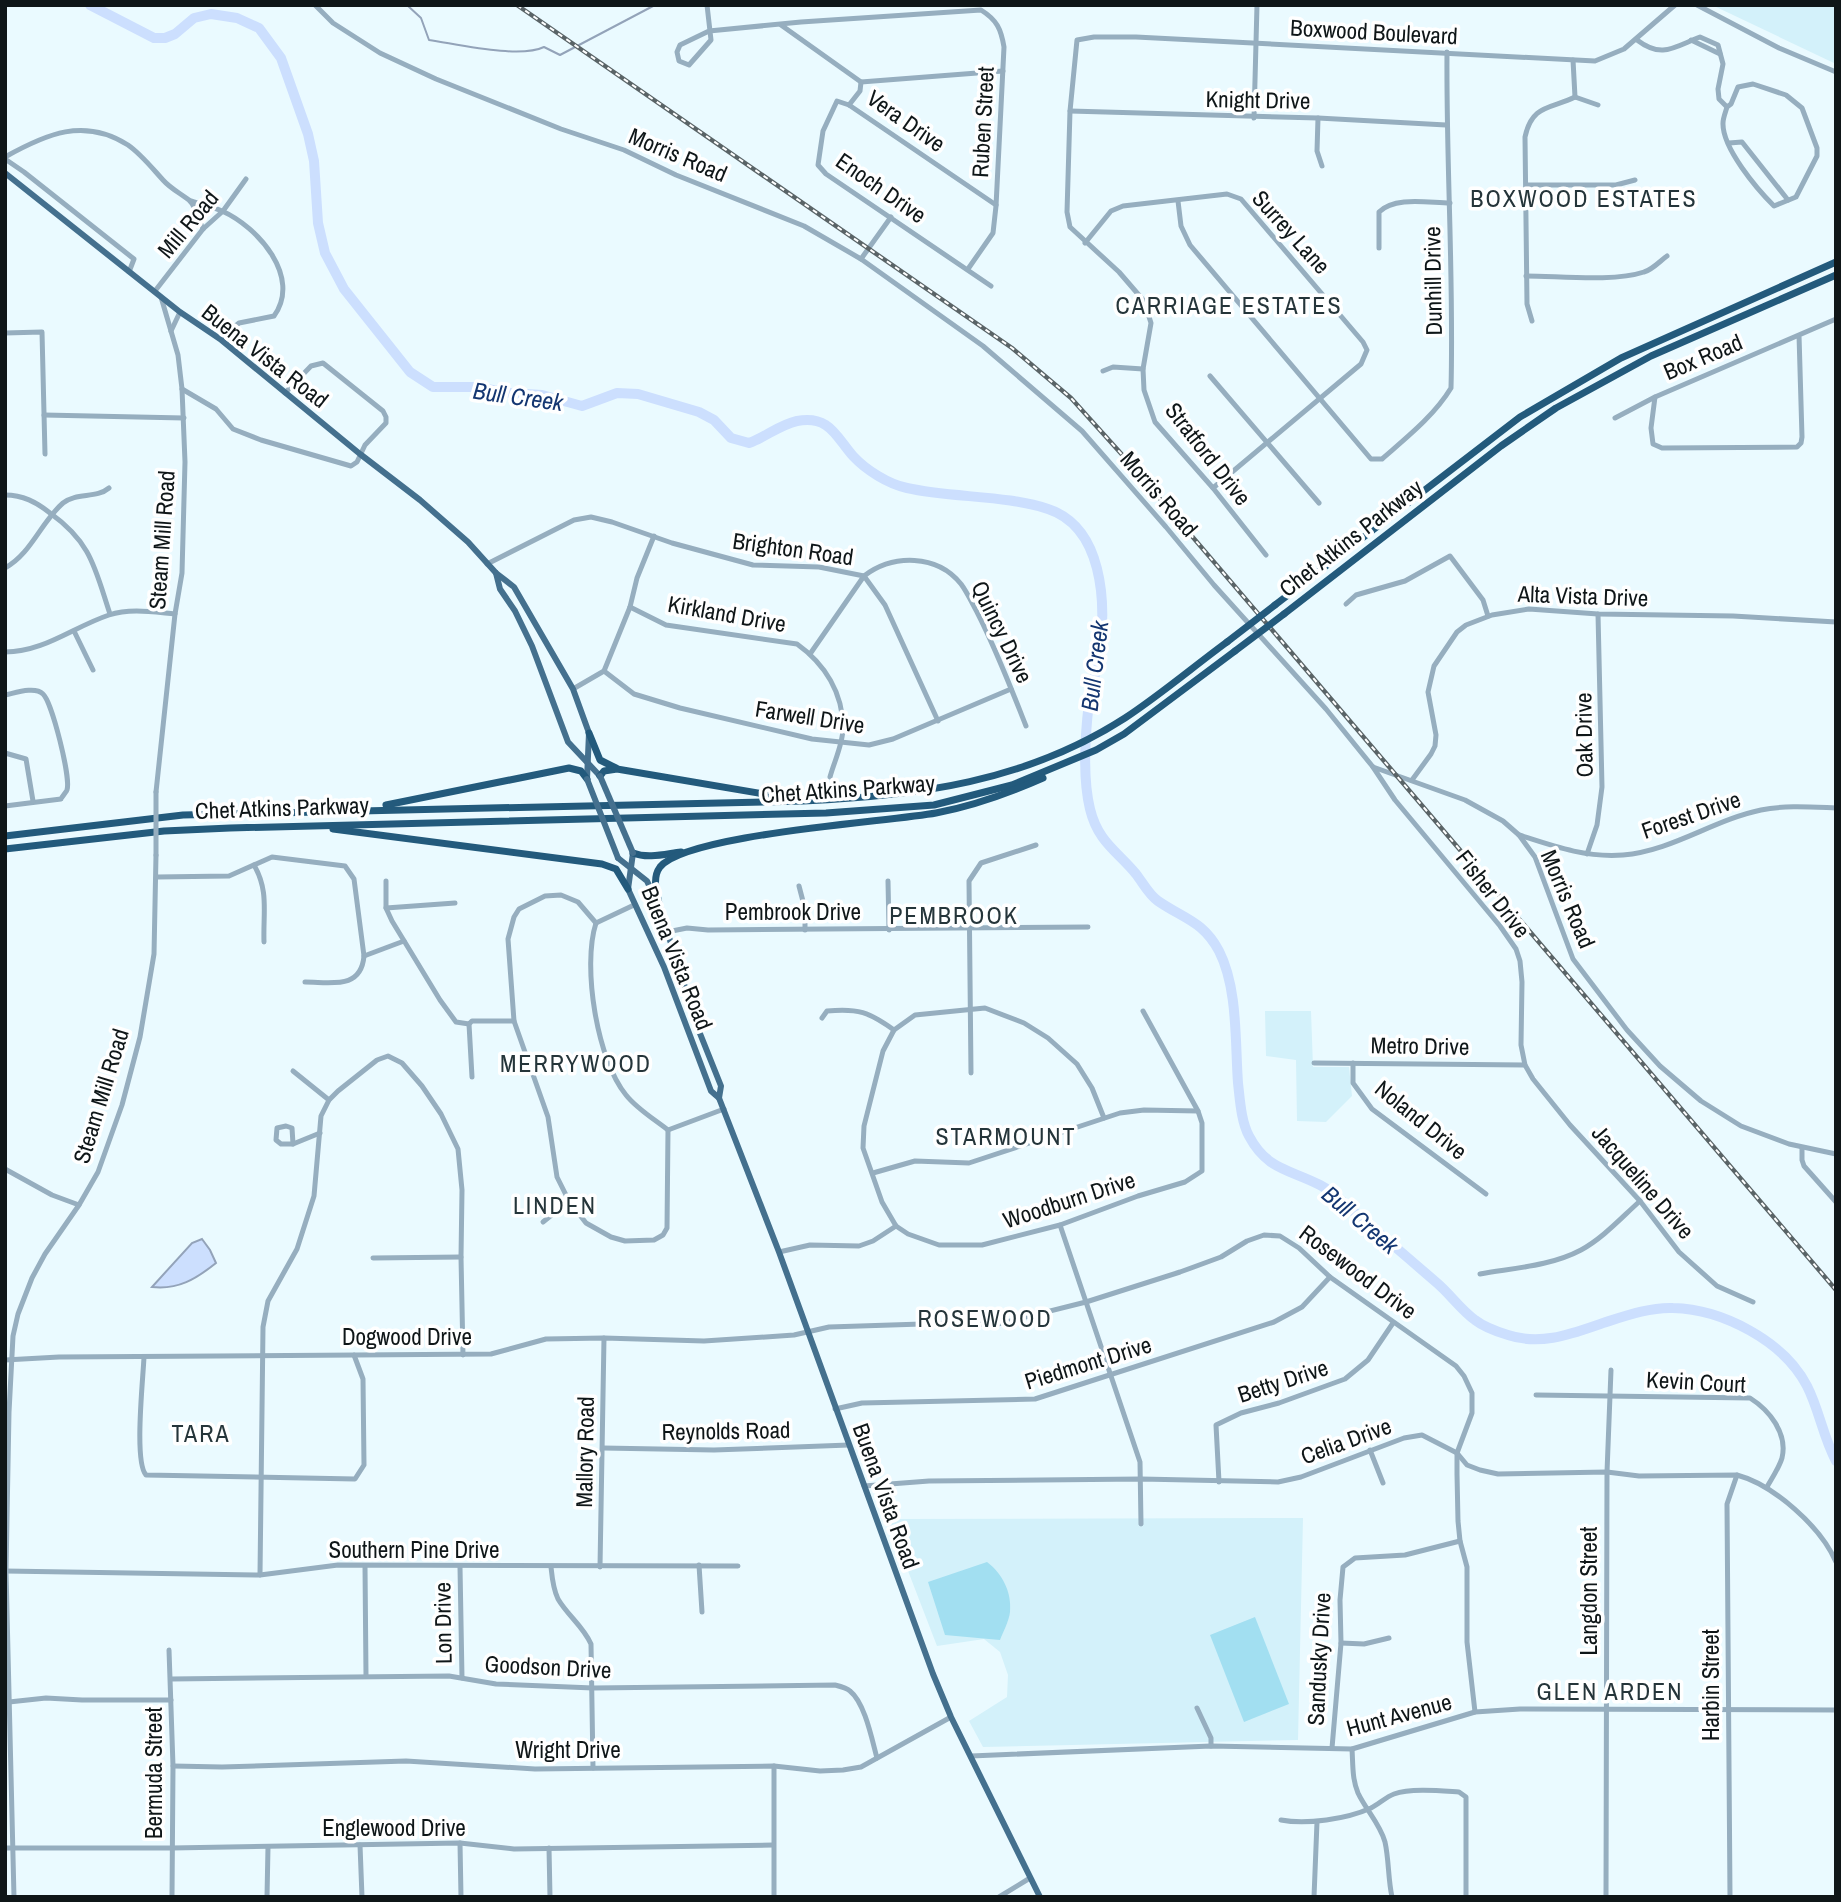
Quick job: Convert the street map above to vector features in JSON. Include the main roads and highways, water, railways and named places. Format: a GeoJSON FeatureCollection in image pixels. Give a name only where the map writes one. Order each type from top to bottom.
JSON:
{"type":"FeatureCollection","features":[{"type":"Feature","properties":{"kind":"highway","name":"Chet Atkins Parkway"},"geometry":{"type":"LineString","coordinates":[[5,836],[183,815],[877,797],[924,792],[997,775],[1054,755],[1125,718],[1520,417],[1558,393],[1621,358],[1836,262]]}},
{"type":"Feature","properties":{"kind":"highway","name":"Chet Atkins Parkway"},"geometry":{"type":"LineString","coordinates":[[5,849],[164,831],[889,810],[934,805],[1013,785],[1052,772],[1124,734],[1501,446],[1556,408],[1651,356],[1836,275]]}},
{"type":"Feature","properties":{"kind":"highway"},"geometry":{"type":"LineString","coordinates":[[589,733],[600,760],[617,769],[803,801]]}},
{"type":"Feature","properties":{"kind":"highway"},"geometry":{"type":"LineString","coordinates":[[302,811],[393,804],[569,768],[581,771],[587,779]]}},
{"type":"Feature","properties":{"kind":"highway"},"geometry":{"type":"LineString","coordinates":[[600,776],[604,771],[617,769]]}},
{"type":"Feature","properties":{"kind":"highway"},"geometry":{"type":"LineString","coordinates":[[633,853],[655,856],[783,832],[938,813],[979,802],[1052,772]]}},
{"type":"Feature","properties":{"kind":"highway"},"geometry":{"type":"LineString","coordinates":[[312,826],[602,864],[616,869],[628,889]]}},
{"type":"Feature","properties":{"kind":"highway"},"geometry":{"type":"LineString","coordinates":[[660,909],[655,880],[657,872],[661,865],[685,852]]}},
{"type":"Feature","properties":{"kind":"main road","name":"Buena Vista Road"},"geometry":{"type":"LineString","coordinates":[[5,173],[180,312],[220,339],[360,454],[427,505],[468,542],[496,573],[514,587],[573,689],[589,733],[587,779],[618,858],[647,881],[660,909],[700,1034],[721,1086],[719,1098]]}},
{"type":"Feature","properties":{"kind":"main road","name":"Buena Vista Road"},"geometry":{"type":"LineString","coordinates":[[496,573],[500,589],[515,611],[532,646],[568,742],[600,776],[633,853],[628,889],[664,967],[711,1091],[719,1098],[779,1252],[933,1674],[951,1717],[1040,1897]]}},
{"type":"Feature","properties":{"kind":"waterway","name":"Bull Creek"},"geometry":{"type":"LineString","coordinates":[[90,5],[154,38],[175,34],[194,18],[211,14],[237,18],[259,28],[281,58],[308,134],[314,161],[318,223],[325,253],[344,289],[410,372],[433,387],[476,387],[542,395],[582,406],[617,393],[638,394],[699,412],[714,420],[731,438],[749,443],[790,423],[817,421],[831,429],[864,466],[892,483],[924,491],[1032,504],[1066,518],[1080,532],[1090,549],[1101,589],[1102,630],[1085,742],[1086,783],[1093,820],[1103,838],[1152,896],[1200,927],[1219,951],[1233,998],[1238,1083],[1243,1117],[1249,1136],[1263,1156],[1331,1192],[1437,1283],[1470,1316],[1496,1331],[1520,1338],[1544,1339],[1568,1335],[1638,1312],[1673,1308],[1711,1314],[1750,1330],[1783,1355],[1797,1370],[1811,1395],[1836,1461]]}},
{"type":"Feature","properties":{"kind":"waterway"},"geometry":{"type":"LineString","coordinates":[[407,5],[421,18],[429,40],[519,52],[544,47],[560,55],[655,5]]}},
{"type":"Feature","properties":{"kind":"railway"},"geometry":{"type":"LineString","coordinates":[[517,5],[1012,348],[1071,398],[1836,1290]]}},
{"type":"Feature","properties":{"kind":"district","name":"BOXWOOD ESTATES"},"geometry":{"type":"Point","coordinates":[1584,199]}},
{"type":"Feature","properties":{"kind":"district","name":"CARRIAGE ESTATES"},"geometry":{"type":"Point","coordinates":[1229,306]}},
{"type":"Feature","properties":{"kind":"district","name":"PEMBROOK"},"geometry":{"type":"Point","coordinates":[954,916]}},
{"type":"Feature","properties":{"kind":"district","name":"MERRYWOOD"},"geometry":{"type":"Point","coordinates":[576,1064]}},
{"type":"Feature","properties":{"kind":"district","name":"STARMOUNT"},"geometry":{"type":"Point","coordinates":[1006,1137]}},
{"type":"Feature","properties":{"kind":"district","name":"LINDEN"},"geometry":{"type":"Point","coordinates":[555,1206]}},
{"type":"Feature","properties":{"kind":"district","name":"ROSEWOOD"},"geometry":{"type":"Point","coordinates":[985,1319]}},
{"type":"Feature","properties":{"kind":"district","name":"TARA"},"geometry":{"type":"Point","coordinates":[201,1434]}},
{"type":"Feature","properties":{"kind":"district","name":"GLEN ARDEN"},"geometry":{"type":"Point","coordinates":[1610,1692]}}]}
